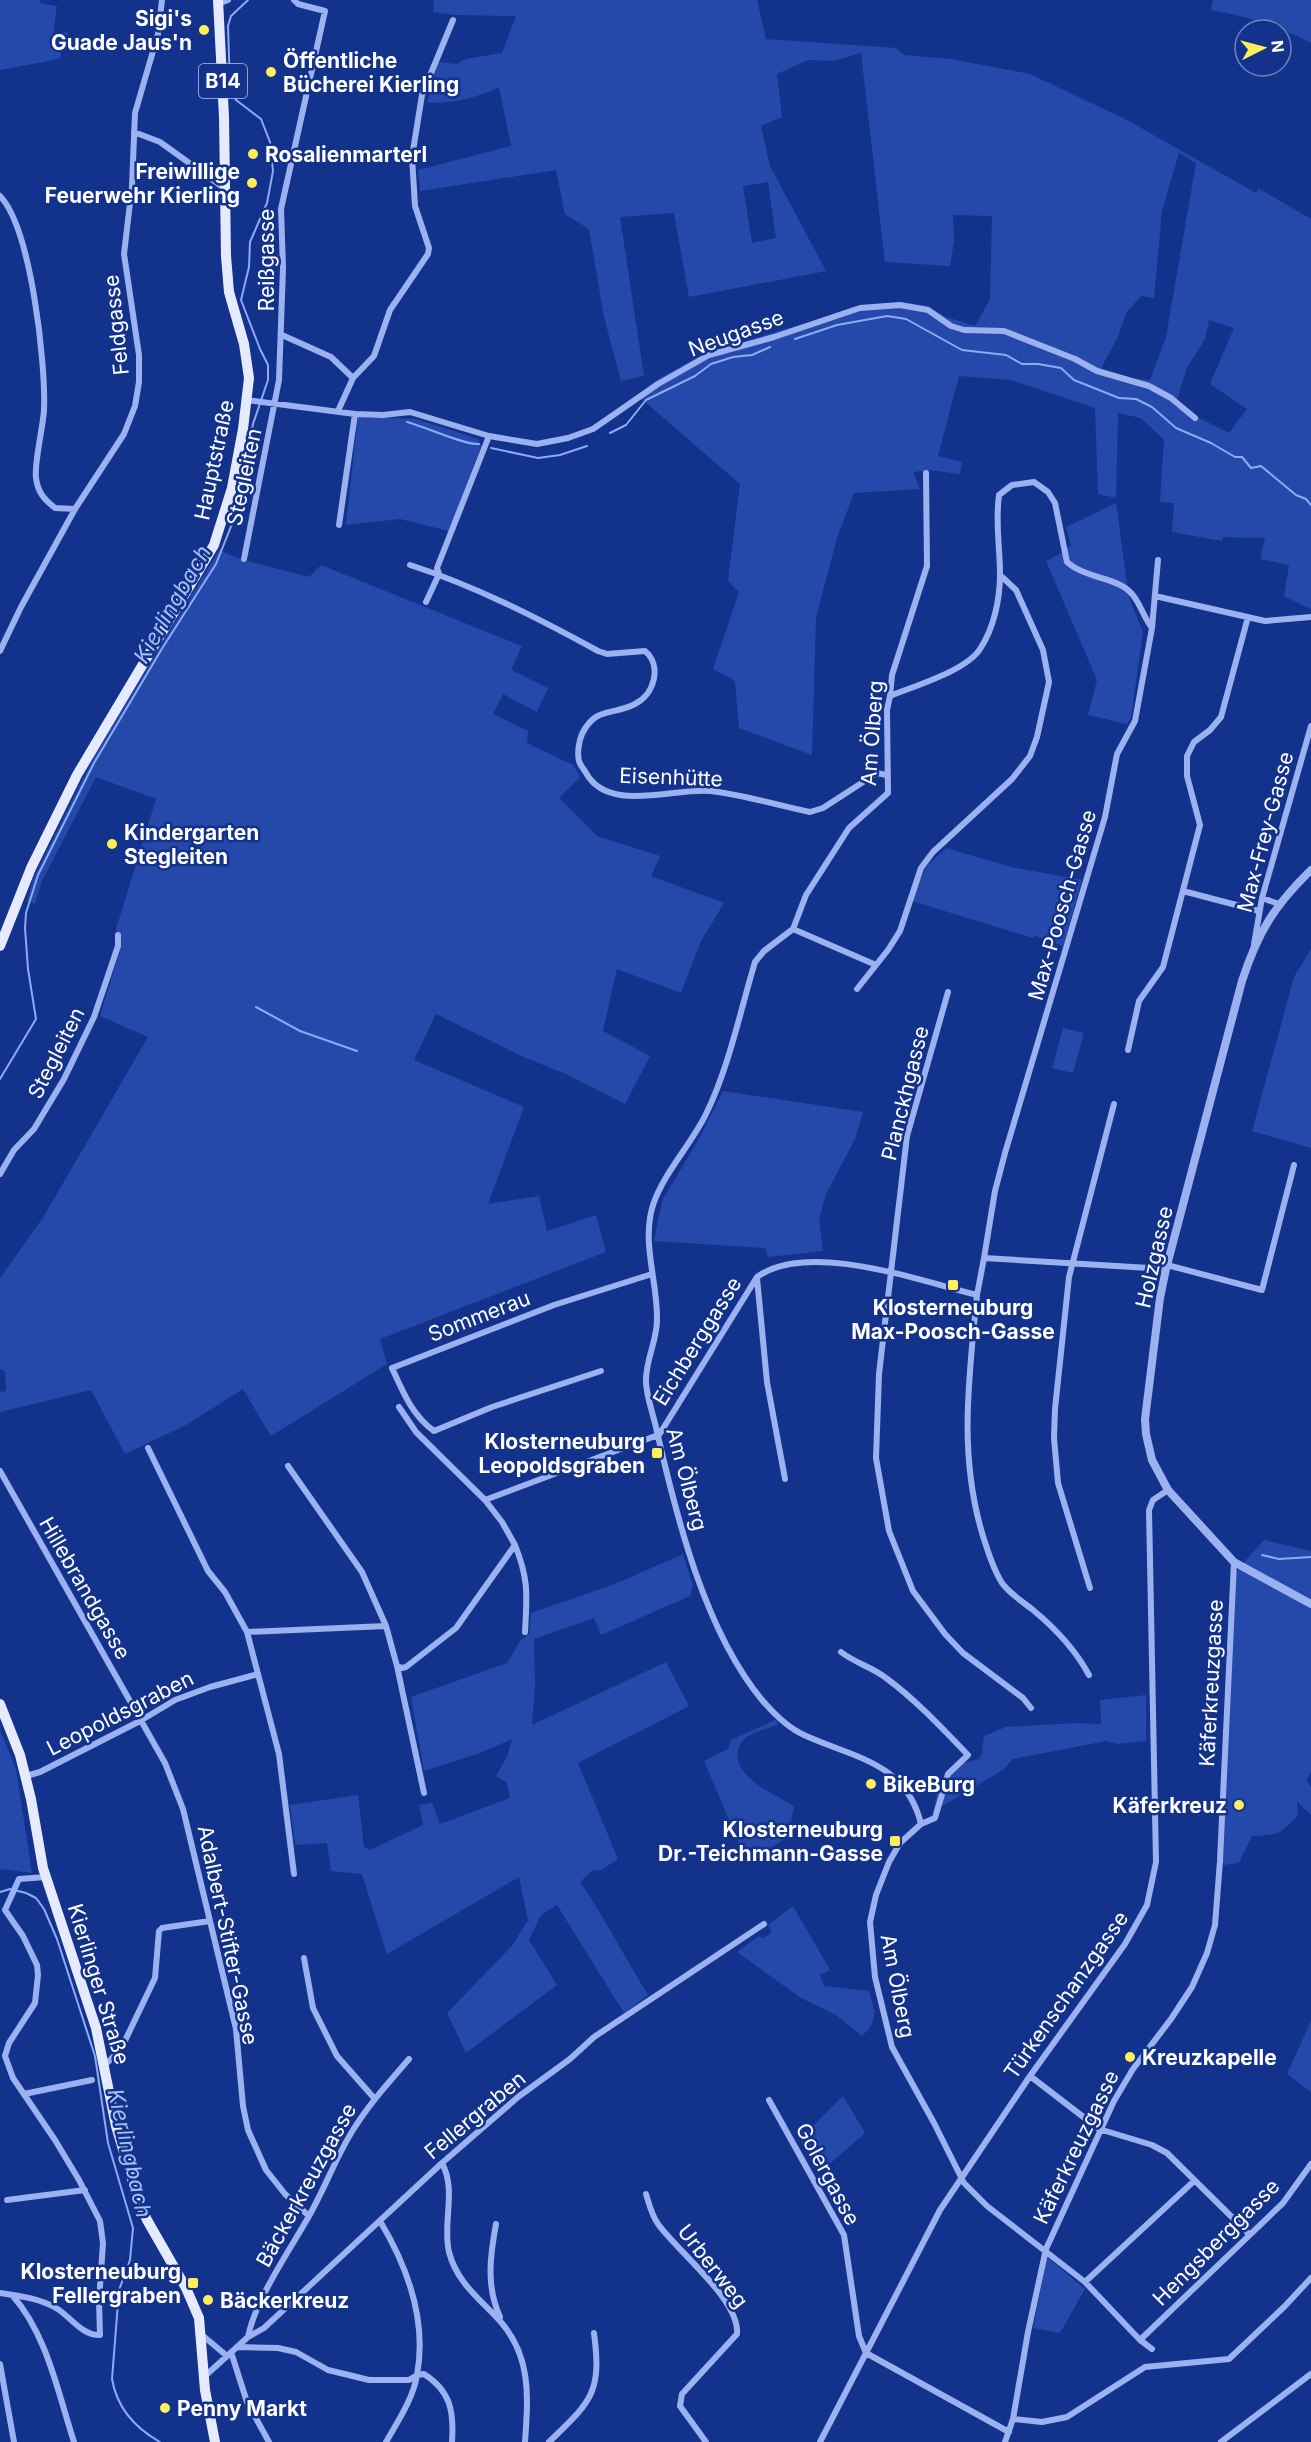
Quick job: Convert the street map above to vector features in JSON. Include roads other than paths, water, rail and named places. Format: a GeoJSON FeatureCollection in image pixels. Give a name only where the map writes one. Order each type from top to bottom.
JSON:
{"type":"FeatureCollection","features":[{"type":"Feature","properties":{"kind":"main road","name":"B14"},"geometry":{"type":"LineString","coordinates":[[221,1],[224,188]]}},
{"type":"Feature","properties":{"kind":"main road","name":"Hauptstraße"},"geometry":{"type":"LineString","coordinates":[[0,946],[31,868],[77,775],[214,545],[232,488],[247,400],[247,355],[229,292],[224,188]]}},
{"type":"Feature","properties":{"kind":"main road","name":"Kierlinger Straße"},"geometry":{"type":"LineString","coordinates":[[0,1704],[15,1739],[26,1776],[45,1877],[96,2028],[116,2126],[139,2202],[192,2300],[199,2318],[207,2404],[215,2442]]}},
{"type":"Feature","properties":{"kind":"street","name":"Feldgasse"},"geometry":{"type":"LineString","coordinates":[[0,651],[21,607],[75,509],[124,434],[135,406],[139,381],[139,355],[124,254],[132,186],[135,113],[160,25],[162,0]]}},
{"type":"Feature","properties":{"kind":"street","name":"Reißgasse"},"geometry":{"type":"LineString","coordinates":[[272,402],[282,335],[281,208],[325,10],[298,4],[294,0]]}},
{"type":"Feature","properties":{"kind":"street"},"geometry":{"type":"LineString","coordinates":[[338,411],[353,378],[374,356],[390,310],[428,255],[429,248],[415,206],[412,157],[422,95],[453,20]]}},
{"type":"Feature","properties":{"kind":"street"},"geometry":{"type":"LineString","coordinates":[[134,132],[160,142],[224,188]]}},
{"type":"Feature","properties":{"kind":"street"},"geometry":{"type":"LineString","coordinates":[[0,196],[15,219],[31,281],[38,325],[44,375],[44,409],[36,476],[40,495],[55,508],[75,509]]}},
{"type":"Feature","properties":{"kind":"street","name":"Neugasse"},"geometry":{"type":"LineString","coordinates":[[247,400],[355,414],[383,415],[410,412],[489,436],[537,444],[568,438],[593,429],[657,384],[709,355],[774,337],[860,308],[900,305],[928,310],[951,326],[964,330],[1004,331],[1075,359],[1097,371],[1149,386],[1171,398],[1195,418]]}},
{"type":"Feature","properties":{"kind":"street"},"geometry":{"type":"LineString","coordinates":[[282,335],[331,357],[353,378]]}},
{"type":"Feature","properties":{"kind":"street","name":"Stegleiten"},"geometry":{"type":"LineString","coordinates":[[243,559],[272,402]]}},
{"type":"Feature","properties":{"kind":"street"},"geometry":{"type":"LineString","coordinates":[[339,525],[355,414]]}},
{"type":"Feature","properties":{"kind":"street"},"geometry":{"type":"LineString","coordinates":[[426,602],[439,574],[437,568],[489,436]]}},
{"type":"Feature","properties":{"kind":"street","name":"Am Ölberg"},"geometry":{"type":"LineString","coordinates":[[926,474],[927,566],[892,675],[891,696],[887,710],[888,793],[849,828],[806,895],[793,929],[764,951],[755,962],[721,1081],[705,1117],[654,1204],[649,1225],[657,1320],[654,1341],[647,1359],[646,1384],[669,1485],[702,1592],[742,1674],[764,1703],[789,1727],[873,1761],[893,1776],[911,1797],[921,1824],[898,1846],[889,1862],[876,1895],[870,1923],[875,1977],[892,2047],[934,2123],[960,2179],[987,2206],[1046,2249],[1085,2282],[1140,2340],[1152,2349]]}},
{"type":"Feature","properties":{"kind":"street"},"geometry":{"type":"LineString","coordinates":[[891,696],[962,665],[980,651],[994,619],[1000,575],[995,520],[999,495],[1012,485],[1034,482],[1048,492],[1055,503],[1067,562],[1074,569],[1118,584],[1132,594],[1144,618],[1152,628]]}},
{"type":"Feature","properties":{"kind":"street","name":"Max-Poosch-Gasse"},"geometry":{"type":"LineString","coordinates":[[984,1258],[995,1191],[1005,1153],[1105,817],[1117,754],[1135,721],[1152,628],[1158,560]]}},
{"type":"Feature","properties":{"kind":"street","name":"Eisenhütte"},"geometry":{"type":"LineString","coordinates":[[411,565],[439,574],[540,619],[598,651],[607,654],[645,651],[651,656],[656,668],[650,689],[642,699],[635,704],[602,714],[588,721],[579,740],[579,761],[588,777],[601,789],[619,795],[645,796],[710,791],[810,812],[823,808],[877,773],[886,775]]}},
{"type":"Feature","properties":{"kind":"street"},"geometry":{"type":"LineString","coordinates":[[857,989],[900,931],[921,868],[933,852],[1012,779],[1030,756],[1037,737],[1049,682],[1043,650],[1016,590],[1000,575]]}},
{"type":"Feature","properties":{"kind":"street"},"geometry":{"type":"LineString","coordinates":[[1155,596],[1276,621],[1311,617]]}},
{"type":"Feature","properties":{"kind":"street"},"geometry":{"type":"LineString","coordinates":[[1128,1050],[1140,1001],[1163,967],[1200,825],[1187,776],[1187,756],[1194,742],[1210,730],[1221,717],[1248,617]]}},
{"type":"Feature","properties":{"kind":"street","name":"Max-Frey-Gasse"},"geometry":{"type":"LineString","coordinates":[[1253,947],[1262,898],[1311,726]]}},
{"type":"Feature","properties":{"kind":"street","name":"Holzgasse"},"geometry":{"type":"LineString","coordinates":[[1311,870],[1279,904],[1253,947],[1167,1267],[1160,1298],[1145,1419],[1152,1460],[1168,1490],[1234,1562],[1311,1604]]}},
{"type":"Feature","properties":{"kind":"street"},"geometry":{"type":"LineString","coordinates":[[1182,891],[1259,911]]}},
{"type":"Feature","properties":{"kind":"street"},"geometry":{"type":"LineString","coordinates":[[1262,898],[1279,904]]}},
{"type":"Feature","properties":{"kind":"street"},"geometry":{"type":"LineString","coordinates":[[793,929],[876,965]]}},
{"type":"Feature","properties":{"kind":"street","name":"Stegleiten"},"geometry":{"type":"LineString","coordinates":[[0,1174],[14,1150],[34,1129],[64,1079],[89,1028],[118,946],[118,935]]}},
{"type":"Feature","properties":{"kind":"street","name":"Planckhgasse"},"geometry":{"type":"LineString","coordinates":[[948,992],[907,1136],[876,1406],[876,1458],[889,1531],[913,1591],[945,1634],[963,1653],[1023,1698],[1031,1708]]}},
{"type":"Feature","properties":{"kind":"street"},"geometry":{"type":"LineString","coordinates":[[1089,1588],[1062,1503],[1053,1438],[1071,1264],[1114,1104]]}},
{"type":"Feature","properties":{"kind":"street"},"geometry":{"type":"LineString","coordinates":[[1089,1676],[1078,1655],[1051,1625],[1003,1584],[988,1553],[974,1505],[968,1457],[966,1409],[977,1295],[984,1258],[1167,1267],[1262,1290],[1294,1165]]}},
{"type":"Feature","properties":{"kind":"street","name":"Eichberggasse"},"geometry":{"type":"LineString","coordinates":[[658,1435],[757,1277],[767,1270],[795,1262],[832,1263],[891,1273],[977,1295]]}},
{"type":"Feature","properties":{"kind":"street","name":"Sommerau"},"geometry":{"type":"LineString","coordinates":[[601,1371],[492,1407],[434,1431],[421,1422],[413,1411],[392,1368],[554,1305],[652,1274]]}},
{"type":"Feature","properties":{"kind":"street"},"geometry":{"type":"LineString","coordinates":[[757,1277],[767,1382],[785,1479]]}},
{"type":"Feature","properties":{"kind":"street"},"geometry":{"type":"LineString","coordinates":[[399,1407],[416,1432],[485,1500],[502,1522],[515,1545],[525,1570],[527,1589],[525,1632]]}},
{"type":"Feature","properties":{"kind":"street"},"geometry":{"type":"LineString","coordinates":[[485,1500],[658,1435]]}},
{"type":"Feature","properties":{"kind":"street"},"geometry":{"type":"LineString","coordinates":[[148,1448],[208,1571],[225,1592],[247,1632],[279,1754],[294,1874]]}},
{"type":"Feature","properties":{"kind":"street"},"geometry":{"type":"LineString","coordinates":[[288,1466],[362,1572],[386,1626],[397,1666],[424,1793]]}},
{"type":"Feature","properties":{"kind":"street","name":"Hillebrandgasse"},"geometry":{"type":"LineString","coordinates":[[0,1471],[141,1722]]}},
{"type":"Feature","properties":{"kind":"street","name":"Türkenschanzgasse"},"geometry":{"type":"LineString","coordinates":[[820,2442],[940,2210],[1030,2076],[1125,1944],[1147,1905],[1156,1862],[1149,1510],[1153,1500],[1168,1490]]}},
{"type":"Feature","properties":{"kind":"street"},"geometry":{"type":"LineString","coordinates":[[397,1666],[406,1667],[456,1628],[515,1545]]}},
{"type":"Feature","properties":{"kind":"street","name":"Käferkreuzgasse"},"geometry":{"type":"LineString","coordinates":[[1005,2442],[1013,2420],[1028,2332],[1046,2249],[1100,2129],[1133,2069],[1192,1987],[1207,1953],[1215,1925],[1234,1562]]}},
{"type":"Feature","properties":{"kind":"street"},"geometry":{"type":"LineString","coordinates":[[247,1632],[386,1626]]}},
{"type":"Feature","properties":{"kind":"street"},"geometry":{"type":"LineString","coordinates":[[841,1652],[852,1661],[882,1675],[910,1696],[968,1755],[948,1774],[935,1818],[921,1824]]}},
{"type":"Feature","properties":{"kind":"street","name":"Leopoldsgraben"},"geometry":{"type":"LineString","coordinates":[[26,1776],[40,1772],[141,1722],[175,1700],[210,1687],[258,1674]]}},
{"type":"Feature","properties":{"kind":"street","name":"Adalbert-Stifter-Gasse"},"geometry":{"type":"LineString","coordinates":[[141,1722],[165,1763],[180,1800],[236,2029],[243,2106],[248,2130],[266,2170],[285,2194],[309,2216]]}},
{"type":"Feature","properties":{"kind":"street"},"geometry":{"type":"LineString","coordinates":[[0,2293],[42,2302],[57,2308],[88,2334],[100,2335],[102,2230],[97,2212],[8,2070],[5,2054],[9,2043],[35,2003],[38,1970],[23,1936],[2,1911],[14,1894],[19,1879],[45,1877]]}},
{"type":"Feature","properties":{"kind":"street"},"geometry":{"type":"LineString","coordinates":[[105,2065],[121,2049],[155,1978],[159,1931],[162,1928],[210,1921]]}},
{"type":"Feature","properties":{"kind":"street","name":"Fellergraben"},"geometry":{"type":"LineString","coordinates":[[204,2377],[248,2337],[264,2328],[442,2163],[518,2097],[564,2064],[594,2037],[764,1924]]}},
{"type":"Feature","properties":{"kind":"street"},"geometry":{"type":"LineString","coordinates":[[304,1958],[313,2008],[337,2056],[374,2098]]}},
{"type":"Feature","properties":{"kind":"street","name":"Bäckerkreuzgasse"},"geometry":{"type":"LineString","coordinates":[[248,2337],[250,2323],[309,2216],[351,2132],[374,2098],[409,2059]]}},
{"type":"Feature","properties":{"kind":"street"},"geometry":{"type":"LineString","coordinates":[[1030,2076],[1100,2129],[1152,2145],[1167,2153],[1249,2234]]}},
{"type":"Feature","properties":{"kind":"street"},"geometry":{"type":"LineString","coordinates":[[24,2094],[92,2080]]}},
{"type":"Feature","properties":{"kind":"street","name":"Golergasse"},"geometry":{"type":"LineString","coordinates":[[770,2100],[844,2235],[859,2336],[866,2353]]}},
{"type":"Feature","properties":{"kind":"street"},"geometry":{"type":"LineString","coordinates":[[442,2163],[449,2184],[448,2250],[456,2271],[471,2292],[502,2322]]}},
{"type":"Feature","properties":{"kind":"street","name":"Hengsberggasse"},"geometry":{"type":"LineString","coordinates":[[1140,2340],[1283,2203],[1311,2164]]}},
{"type":"Feature","properties":{"kind":"street"},"geometry":{"type":"LineString","coordinates":[[1085,2282],[1194,2181]]}},
{"type":"Feature","properties":{"kind":"street"},"geometry":{"type":"LineString","coordinates":[[7,2200],[85,2190]]}},
{"type":"Feature","properties":{"kind":"street","name":"Urberweg"},"geometry":{"type":"LineString","coordinates":[[646,2194],[657,2223],[724,2300],[738,2325],[737,2334],[682,2394],[680,2406],[706,2442]]}},
{"type":"Feature","properties":{"kind":"street"},"geometry":{"type":"LineString","coordinates":[[380,2221],[393,2242],[413,2297],[419,2324],[417,2375],[409,2400],[386,2442]]}},
{"type":"Feature","properties":{"kind":"street"},"geometry":{"type":"LineString","coordinates":[[496,2224],[489,2260],[490,2287],[502,2322],[520,2354],[528,2388],[525,2442]]}},
{"type":"Feature","properties":{"kind":"street"},"geometry":{"type":"LineString","coordinates":[[1013,2420],[1042,2421],[1067,2417],[1145,2367],[1229,2359],[1311,2278]]}},
{"type":"Feature","properties":{"kind":"street"},"geometry":{"type":"LineString","coordinates":[[11,2294],[28,2314],[43,2350],[74,2442]]}},
{"type":"Feature","properties":{"kind":"street"},"geometry":{"type":"LineString","coordinates":[[549,2442],[581,2410],[593,2393],[597,2361],[594,2333]]}},
{"type":"Feature","properties":{"kind":"street"},"geometry":{"type":"LineString","coordinates":[[202,2335],[232,2352],[278,2348],[296,2352],[328,2370],[369,2380],[409,2380],[424,2374],[434,2380],[445,2393],[453,2412],[452,2442]]}},
{"type":"Feature","properties":{"kind":"street"},"geometry":{"type":"LineString","coordinates":[[232,2352],[247,2403],[269,2442]]}},
{"type":"Feature","properties":{"kind":"street"},"geometry":{"type":"LineString","coordinates":[[866,2353],[1009,2432]]}},
{"type":"Feature","properties":{"kind":"street"},"geometry":{"type":"LineString","coordinates":[[0,2364],[14,2442]]}},
{"type":"Feature","properties":{"kind":"street"},"geometry":{"type":"LineString","coordinates":[[1221,2442],[1311,2374]]}},
{"type":"Feature","properties":{"kind":"waterway","name":"Kierlingbach"},"geometry":{"type":"LineString","coordinates":[[0,1079],[36,1019],[28,969],[25,928],[26,913],[38,875],[94,763],[163,647],[216,564],[234,519],[253,424],[268,380],[268,365],[241,300],[249,267],[250,242],[267,203],[273,171],[270,142],[261,119],[236,100],[230,86],[228,26],[231,16],[248,0]]}},
{"type":"Feature","properties":{"kind":"waterway"},"geometry":{"type":"LineString","coordinates":[[795,339],[837,325],[887,316],[906,319],[962,350],[1006,355],[1022,364],[1061,368],[1074,380],[1119,398],[1136,399],[1152,407],[1176,428],[1211,443],[1235,457],[1242,457],[1251,468],[1261,466],[1311,505]]}},
{"type":"Feature","properties":{"kind":"waterway"},"geometry":{"type":"LineString","coordinates":[[610,433],[626,425],[646,400],[695,376],[711,364],[733,357],[752,355],[770,347]]}},
{"type":"Feature","properties":{"kind":"waterway"},"geometry":{"type":"LineString","coordinates":[[407,422],[464,442],[479,444]]}},
{"type":"Feature","properties":{"kind":"waterway"},"geometry":{"type":"LineString","coordinates":[[491,448],[538,458],[560,455],[587,446]]}},
{"type":"Feature","properties":{"kind":"waterway"},"geometry":{"type":"LineString","coordinates":[[256,1007],[300,1031],[357,1051]]}},
{"type":"Feature","properties":{"kind":"waterway"},"geometry":{"type":"LineString","coordinates":[[1262,1555],[1279,1559],[1311,1557]]}},
{"type":"Feature","properties":{"kind":"waterway","name":"Kierlingbach"},"geometry":{"type":"LineString","coordinates":[[0,1892],[10,1889],[26,1893],[36,1898],[44,1909],[57,1939],[95,2056],[108,2143],[133,2228],[130,2260],[119,2290],[112,2379],[118,2399],[128,2416],[160,2442]]}},
{"type":"Feature","properties":{"kind":"place","name":"Sigi's Guade Jaus'n"},"geometry":{"type":"Point","coordinates":[204,30]}},
{"type":"Feature","properties":{"kind":"place","name":"Öffentliche Bücherei Kierling"},"geometry":{"type":"Point","coordinates":[271,72]}},
{"type":"Feature","properties":{"kind":"place","name":"Rosalienmarterl"},"geometry":{"type":"Point","coordinates":[253,154]}},
{"type":"Feature","properties":{"kind":"place","name":"Freiwillige Feuerwehr Kierling"},"geometry":{"type":"Point","coordinates":[252,183]}},
{"type":"Feature","properties":{"kind":"place","name":"Kindergarten Stegleiten"},"geometry":{"type":"Point","coordinates":[112,844]}},
{"type":"Feature","properties":{"kind":"place","name":"Klosterneuburg Max-Poosch-Gasse"},"geometry":{"type":"Point","coordinates":[953,1285]}},
{"type":"Feature","properties":{"kind":"place","name":"Klosterneuburg Leopoldsgraben"},"geometry":{"type":"Point","coordinates":[657,1453]}},
{"type":"Feature","properties":{"kind":"place","name":"BikeBurg"},"geometry":{"type":"Point","coordinates":[871,1784]}},
{"type":"Feature","properties":{"kind":"place","name":"Käferkreuz"},"geometry":{"type":"Point","coordinates":[1239,1805]}},
{"type":"Feature","properties":{"kind":"place","name":"Klosterneuburg Dr.-Teichmann-Gasse"},"geometry":{"type":"Point","coordinates":[895,1841]}},
{"type":"Feature","properties":{"kind":"place","name":"Kreuzkapelle"},"geometry":{"type":"Point","coordinates":[1130,2057]}},
{"type":"Feature","properties":{"kind":"place","name":"Klosterneuburg Fellergraben"},"geometry":{"type":"Point","coordinates":[193,2283]}},
{"type":"Feature","properties":{"kind":"place","name":"Bäckerkreuz"},"geometry":{"type":"Point","coordinates":[208,2300]}},
{"type":"Feature","properties":{"kind":"place","name":"Penny Markt"},"geometry":{"type":"Point","coordinates":[165,2408]}}]}
